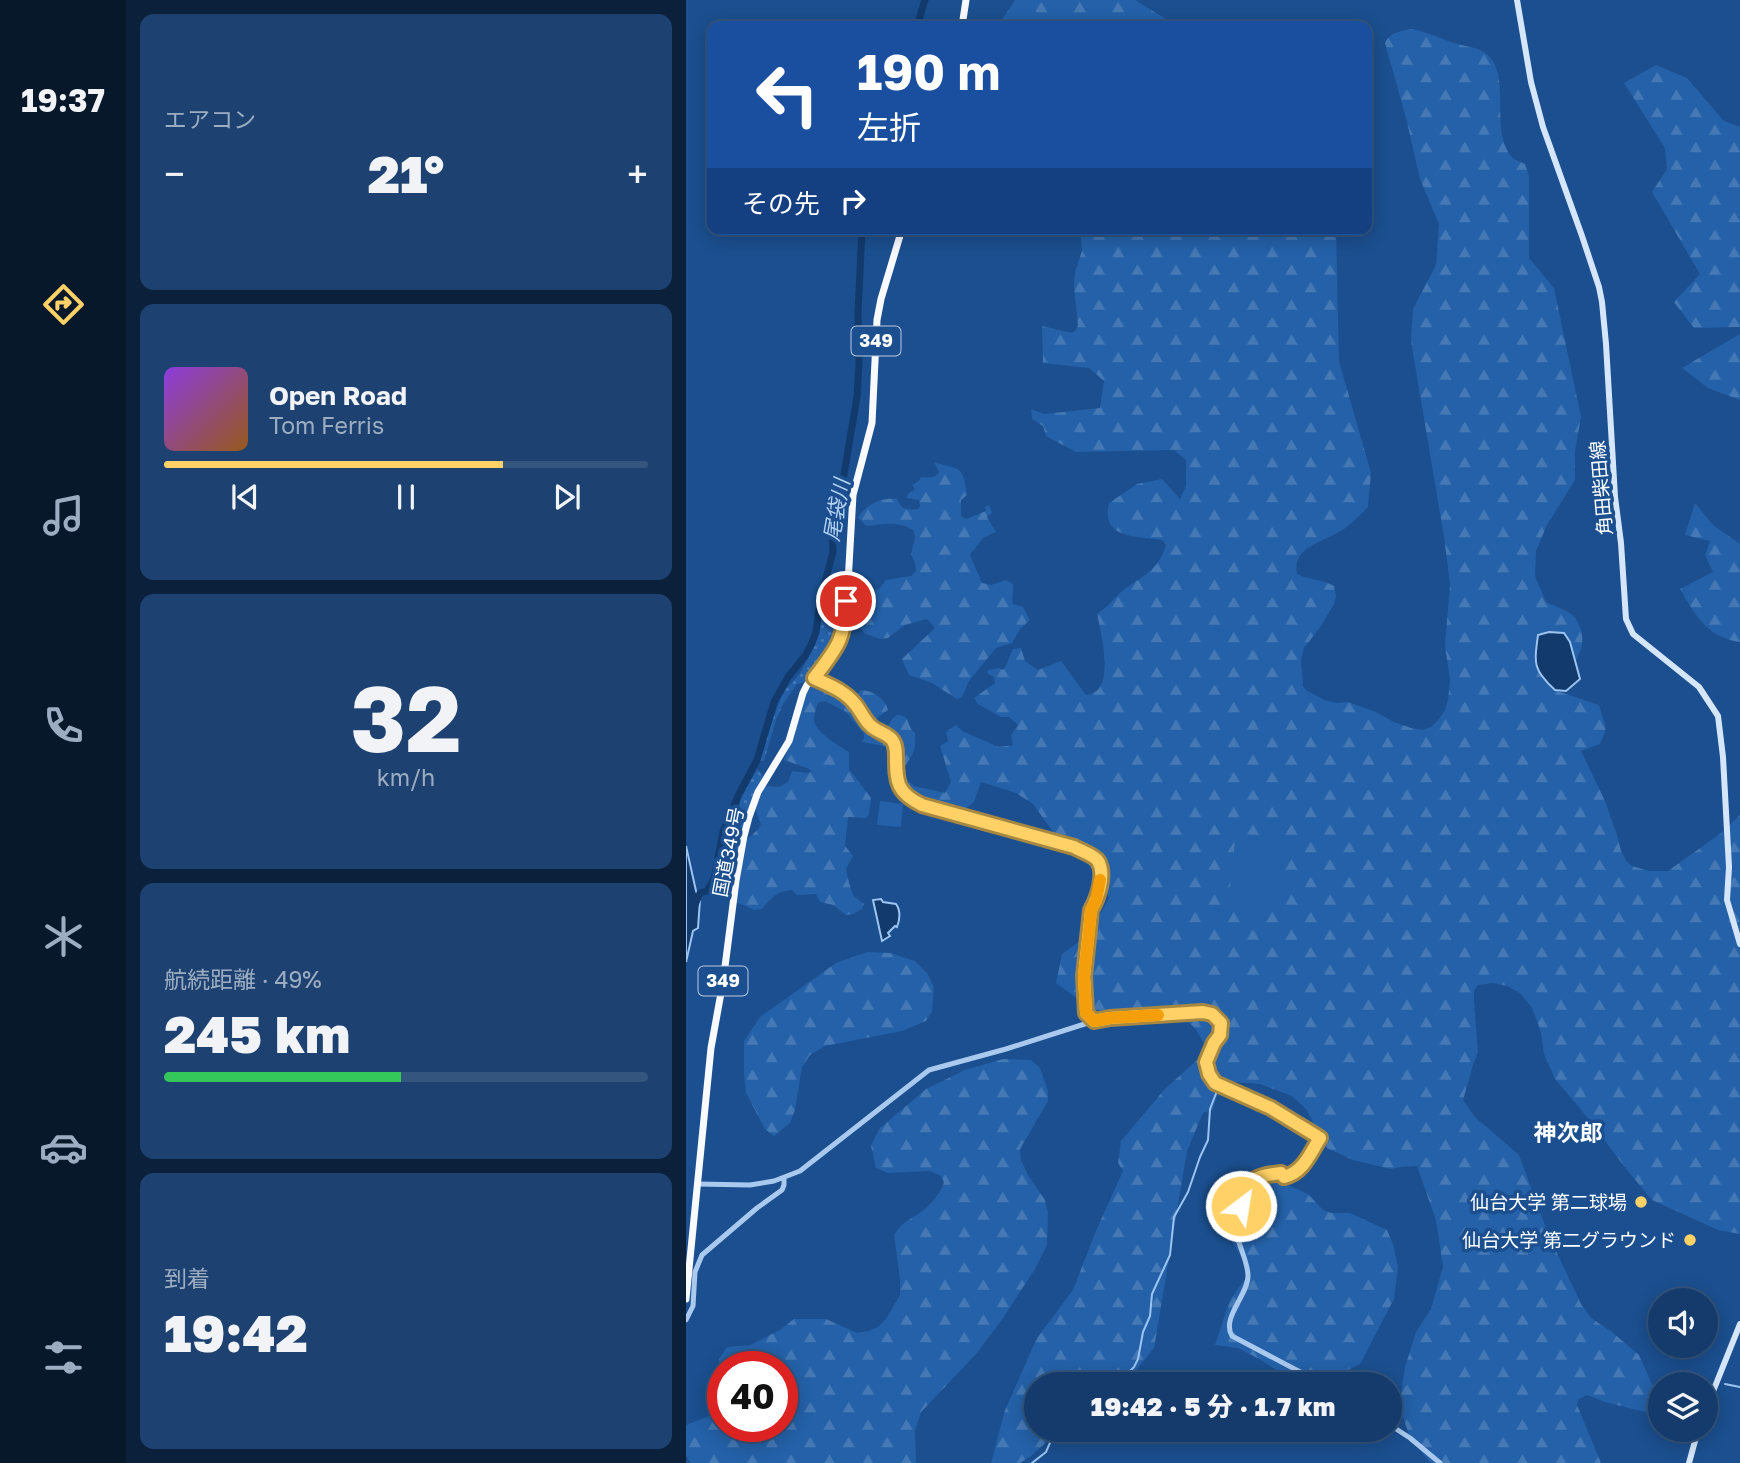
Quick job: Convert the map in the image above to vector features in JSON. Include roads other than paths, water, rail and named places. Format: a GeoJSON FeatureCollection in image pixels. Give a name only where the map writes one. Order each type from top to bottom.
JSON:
{"type":"FeatureCollection","features":[{"type":"Feature","properties":{"kind":"highway"},"geometry":{"type":"LineString","coordinates":[[963,21],[965,0]]}},
{"type":"Feature","properties":{"kind":"highway","name":"国道349号"},"geometry":{"type":"LineString","coordinates":[[686,1299],[711,1048],[744,836],[758,792],[789,741],[803,693],[836,648],[845,624],[853,495],[873,412],[877,320],[900,235]]}},
{"type":"Feature","properties":{"kind":"main road","name":"角田柴田線"},"geometry":{"type":"LineString","coordinates":[[1517,0],[1531,82],[1543,127],[1583,236],[1602,302],[1626,620],[1633,634],[1699,687],[1718,716],[1729,867],[1727,900],[1740,944]]}},
{"type":"Feature","properties":{"kind":"main road"},"geometry":{"type":"LineString","coordinates":[[1718,1379],[1740,1324]]}},
{"type":"Feature","properties":{"kind":"main road"},"geometry":{"type":"LineString","coordinates":[[1689,1463],[1695,1442]]}},
{"type":"Feature","properties":{"kind":"street"},"geometry":{"type":"LineString","coordinates":[[814,678],[844,693],[869,725],[894,741],[898,783],[909,799],[932,808],[1074,847],[1096,859],[1102,874],[1096,901],[1091,910],[1084,976],[1086,1013],[1094,1021]]}},
{"type":"Feature","properties":{"kind":"street"},"geometry":{"type":"LineString","coordinates":[[698,1184],[750,1185],[784,1178],[800,1171],[929,1070],[1094,1021],[1145,1015],[1203,1012],[1212,1014],[1221,1023],[1220,1035],[1206,1062],[1215,1083],[1271,1108],[1320,1138],[1304,1164],[1293,1174],[1284,1177],[1281,1173],[1266,1174],[1252,1181],[1246,1189],[1237,1233],[1248,1276],[1229,1326],[1232,1336],[1300,1372]]}},
{"type":"Feature","properties":{"kind":"street"},"geometry":{"type":"LineString","coordinates":[[686,1320],[693,1306],[695,1272],[702,1255],[782,1190],[784,1178]]}},
{"type":"Feature","properties":{"kind":"street"},"geometry":{"type":"LineString","coordinates":[[687,1293],[693,1306]]}},
{"type":"Feature","properties":{"kind":"street"},"geometry":{"type":"LineString","coordinates":[[1402,1433],[1440,1463]]}},
{"type":"Feature","properties":{"kind":"waterway","name":"尾袋川"},"geometry":{"type":"LineString","coordinates":[[919,21],[925,0]]}},
{"type":"Feature","properties":{"kind":"waterway","name":"尾袋川"},"geometry":{"type":"LineString","coordinates":[[695,905],[700,893],[707,891],[714,879],[723,832],[757,760],[774,702],[788,677],[805,656],[816,632],[820,601],[833,552],[835,504],[842,486],[857,397],[862,235]]}},
{"type":"Feature","properties":{"kind":"waterway"},"geometry":{"type":"LineString","coordinates":[[1129,1372],[1138,1359],[1143,1332],[1150,1316],[1152,1294],[1170,1255],[1174,1217],[1188,1192],[1208,1140],[1210,1109],[1217,1091]]}},
{"type":"Feature","properties":{"kind":"waterway"},"geometry":{"type":"LineString","coordinates":[[1725,1384],[1740,1387]]}},
{"type":"Feature","properties":{"kind":"waterway"},"geometry":{"type":"LineString","coordinates":[[1032,1463],[1046,1452],[1050,1442]]}},
{"type":"Feature","properties":{"kind":"place","name":"仙台大学 第二球場"},"geometry":{"type":"Point","coordinates":[1641,1202]}},
{"type":"Feature","properties":{"kind":"place","name":"仙台大学 第二グラウンド"},"geometry":{"type":"Point","coordinates":[1690,1240]}},
{"type":"Feature","properties":{"kind":"district","name":"神次郎"},"geometry":{"type":"Point","coordinates":[1568,1133]}}]}
